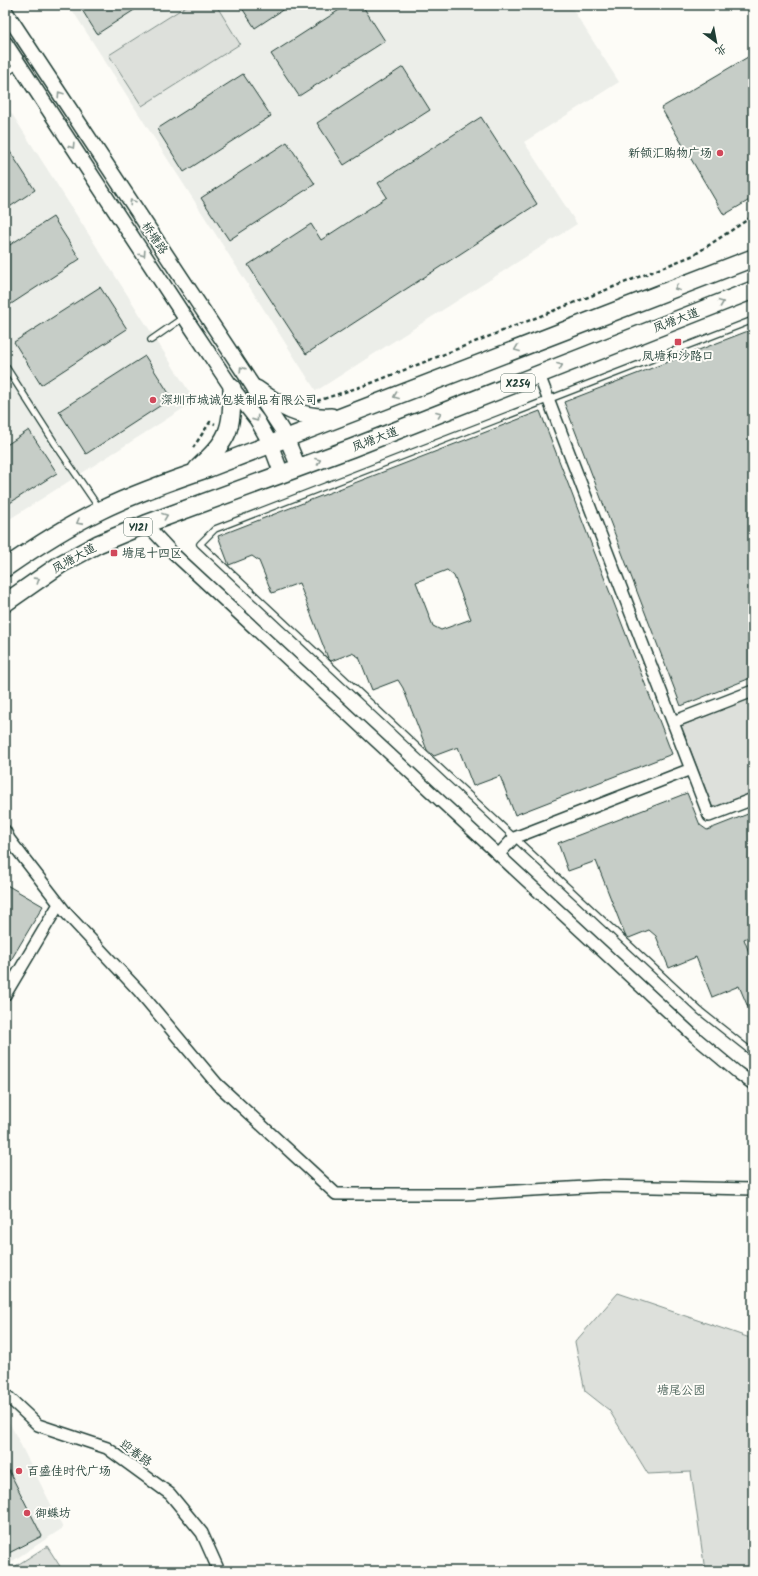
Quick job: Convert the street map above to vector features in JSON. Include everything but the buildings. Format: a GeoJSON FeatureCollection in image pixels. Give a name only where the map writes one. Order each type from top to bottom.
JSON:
{"type":"FeatureCollection","features":[{"type":"Feature","properties":{"kind":"main road","name":"X254"},"geometry":{"type":"LineString","coordinates":[[286,437],[753,258]]}},
{"type":"Feature","properties":{"kind":"main road","name":"凤塘大道"},"geometry":{"type":"LineString","coordinates":[[5,603],[61,564],[98,544],[146,524],[282,475],[753,290]]}},
{"type":"Feature","properties":{"kind":"main road"},"geometry":{"type":"LineString","coordinates":[[192,473],[212,455],[229,429],[232,418],[232,388]]}},
{"type":"Feature","properties":{"kind":"main road"},"geometry":{"type":"LineString","coordinates":[[256,389],[298,414],[316,418],[344,416]]}},
{"type":"Feature","properties":{"kind":"main road","name":"Y121"},"geometry":{"type":"LineString","coordinates":[[5,568],[42,544],[100,510],[139,493],[286,437]]}},
{"type":"Feature","properties":{"kind":"street","name":"桥塘路"},"geometry":{"type":"LineString","coordinates":[[5,11],[256,389],[286,437],[299,468]]}},
{"type":"Feature","properties":{"kind":"street","name":"桥塘路"},"geometry":{"type":"LineString","coordinates":[[5,43],[232,388],[257,420],[270,443],[282,475]]}},
{"type":"Feature","properties":{"kind":"street"},"geometry":{"type":"LineString","coordinates":[[539,374],[709,816],[753,799]]}},
{"type":"Feature","properties":{"kind":"street"},"geometry":{"type":"LineString","coordinates":[[146,524],[173,553],[695,1036],[753,1084]]}},
{"type":"Feature","properties":{"kind":"street"},"geometry":{"type":"LineString","coordinates":[[673,722],[753,691]]}},
{"type":"Feature","properties":{"kind":"street"},"geometry":{"type":"LineString","coordinates":[[499,854],[514,838],[691,769]]}},
{"type":"Feature","properties":{"kind":"street"},"geometry":{"type":"LineString","coordinates":[[5,831],[9,840],[59,904],[139,991],[217,1084],[336,1194],[465,1194],[603,1186],[753,1189]]}},
{"type":"Feature","properties":{"kind":"street"},"geometry":{"type":"LineString","coordinates":[[5,994],[59,904]]}},
{"type":"Feature","properties":{"kind":"street","name":"迎春路"},"geometry":{"type":"LineString","coordinates":[[5,1394],[38,1425],[107,1448],[170,1494],[202,1533],[218,1571]]}},
{"type":"Feature","properties":{"kind":"lane"},"geometry":{"type":"LineString","coordinates":[[5,74],[19,64]]}},
{"type":"Feature","properties":{"kind":"lane"},"geometry":{"type":"LineString","coordinates":[[150,340],[184,316]]}},
{"type":"Feature","properties":{"kind":"lane"},"geometry":{"type":"LineString","coordinates":[[753,320],[215,529],[200,544],[700,1011],[753,1053]]}},
{"type":"Feature","properties":{"kind":"lane"},"geometry":{"type":"LineString","coordinates":[[6,367],[64,458],[100,510]]}},
{"type":"Feature","properties":{"kind":"path"},"geometry":{"type":"LineString","coordinates":[[369,384],[694,255],[753,216]]}},
{"type":"Feature","properties":{"kind":"path"},"geometry":{"type":"LineString","coordinates":[[193,448],[210,422],[218,425]]}},
{"type":"Feature","properties":{"kind":"shaded area"},"geometry":{"type":"Polygon","coordinates":[[[69,5],[570,5],[619,82],[524,142],[577,224],[316,391],[69,5]]]}},
{"type":"Feature","properties":{"kind":"shaded area"},"geometry":{"type":"Polygon","coordinates":[[[5,103],[195,401],[5,522],[5,103]]]}},
{"type":"Feature","properties":{"kind":"shaded area","name":"百盛佳时代广场"},"geometry":{"type":"Polygon","coordinates":[[[5,1414],[63,1528],[5,1566],[5,1414]]]}},
{"type":"Feature","properties":{"kind":"green space"},"geometry":{"type":"Polygon","coordinates":[[[188,5],[216,5],[240,44],[142,106],[109,55],[188,5]]]}},
{"type":"Feature","properties":{"kind":"green space"},"geometry":{"type":"Polygon","coordinates":[[[753,697],[753,792],[713,808],[681,726],[753,697]]]}},
{"type":"Feature","properties":{"kind":"green space","name":"塘尾公园"},"geometry":{"type":"Polygon","coordinates":[[[618,1293],[753,1339],[753,1571],[705,1571],[691,1472],[648,1474],[609,1410],[585,1391],[575,1342],[618,1293]]]}},
{"type":"Feature","properties":{"kind":"green space"},"geometry":{"type":"Polygon","coordinates":[[[47,1546],[63,1571],[8,1571],[47,1546]]]}},
{"type":"Feature","properties":{"kind":"place","name":"新领汇购物广场"},"geometry":{"type":"Point","coordinates":[720,153]}},
{"type":"Feature","properties":{"kind":"place","name":"凤塘和沙路口"},"geometry":{"type":"Point","coordinates":[678,342]}},
{"type":"Feature","properties":{"kind":"place","name":"深圳市城诚包装制品有限公司"},"geometry":{"type":"Point","coordinates":[153,400]}},
{"type":"Feature","properties":{"kind":"place","name":"塘尾十四区"},"geometry":{"type":"Point","coordinates":[114,553]}},
{"type":"Feature","properties":{"kind":"place","name":"百盛佳时代广场"},"geometry":{"type":"Point","coordinates":[19,1471]}},
{"type":"Feature","properties":{"kind":"place","name":"御蝶坊"},"geometry":{"type":"Point","coordinates":[27,1513]}}]}
